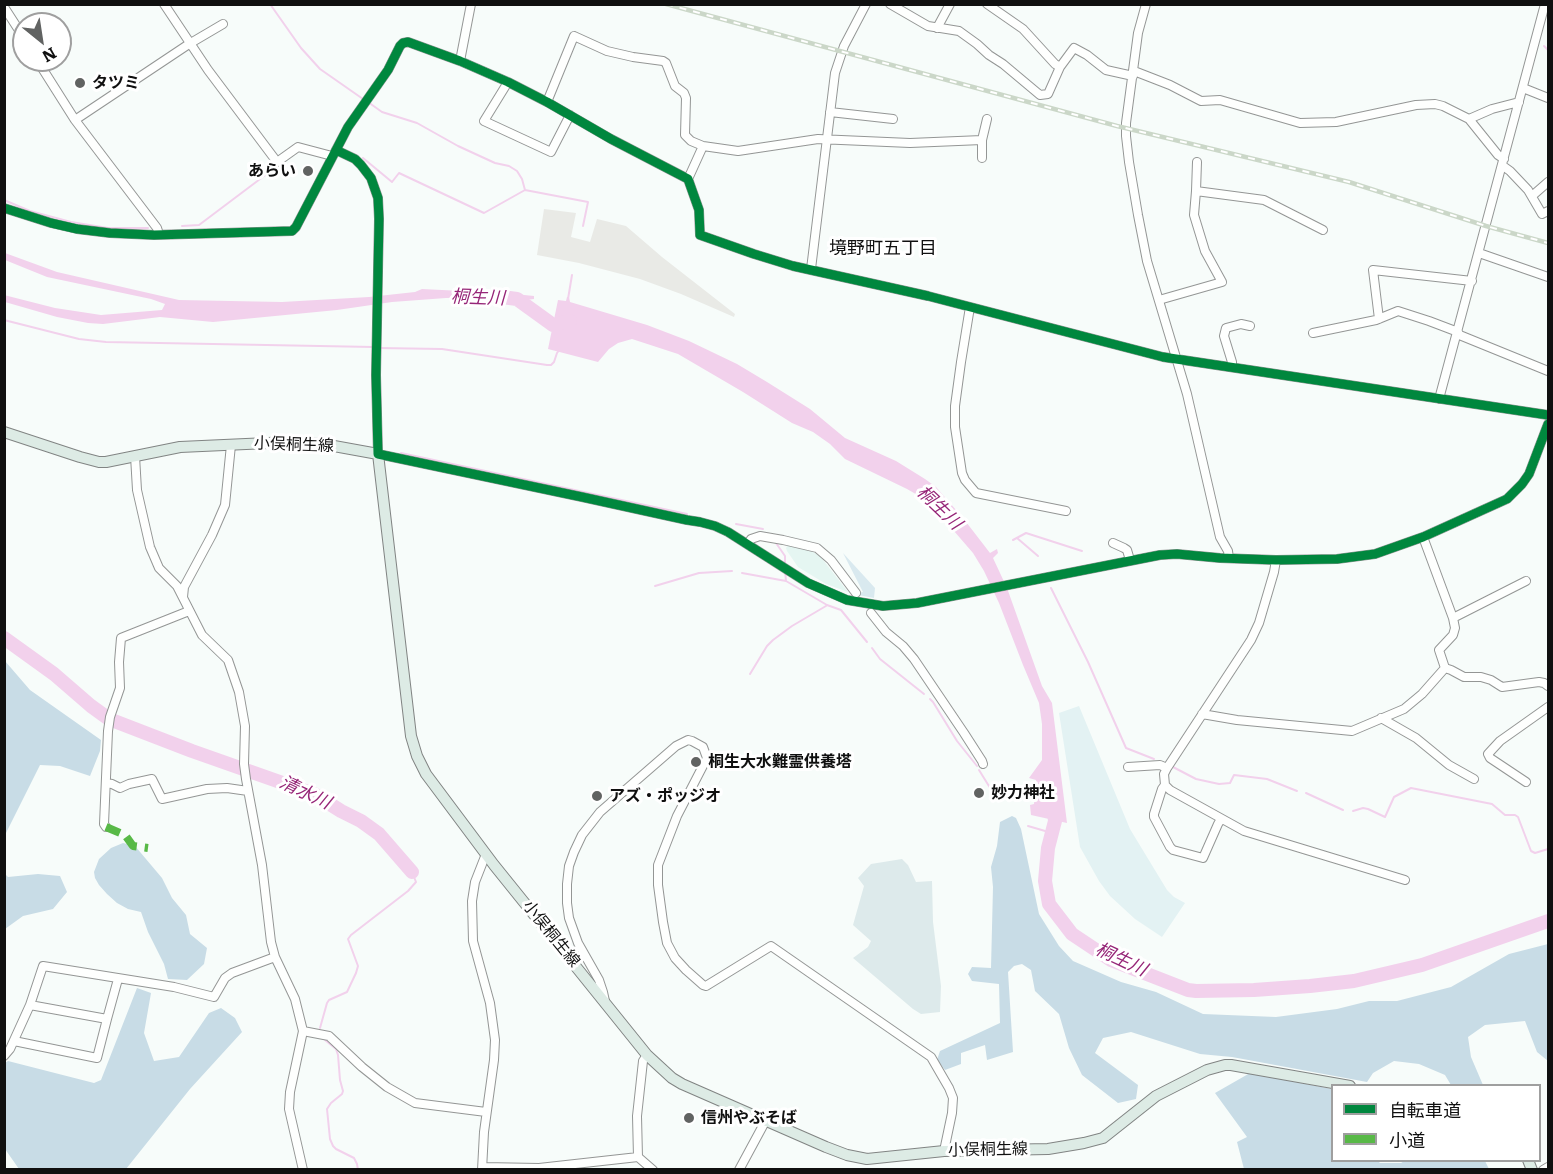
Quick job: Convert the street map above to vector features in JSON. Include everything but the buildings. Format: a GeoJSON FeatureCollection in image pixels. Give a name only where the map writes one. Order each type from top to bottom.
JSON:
{"type":"FeatureCollection","features":[{"type":"Feature","properties":{"kind":"main road","name":"小俣桐生線"},"geometry":{"type":"LineString","coordinates":[[4,432],[94,461],[106,462],[180,447],[231,445],[312,443],[378,454],[411,736],[417,756],[426,774],[486,854],[647,1055],[682,1084],[826,1147],[867,1159],[944,1151],[1048,1149],[1084,1143],[1102,1138],[1156,1096],[1207,1070],[1225,1065],[1339,1084]]}},
{"type":"Feature","properties":{"kind":"street"},"geometry":{"type":"LineString","coordinates":[[164,4],[189,44],[277,162],[298,147],[334,153],[355,159],[367,172],[376,190],[379,208],[376,370],[378,454],[700,522],[728,532],[808,583],[834,596],[857,602],[891,605],[926,601],[1160,555],[1276,560],[1336,559],[1375,554],[1423,537],[1499,503],[1514,493],[1529,474],[1548,424]]}},
{"type":"Feature","properties":{"kind":"street"},"geometry":{"type":"LineString","coordinates":[[460,61],[471,4]]}},
{"type":"Feature","properties":{"kind":"street"},"geometry":{"type":"LineString","coordinates":[[811,269],[835,73],[846,40],[866,4]]}},
{"type":"Feature","properties":{"kind":"street"},"geometry":{"type":"LineString","coordinates":[[890,4],[918,21],[937,28],[959,31],[1040,95],[1048,94],[1060,68],[1074,48],[1106,70],[1133,74],[1170,85],[1201,101],[1220,100],[1300,123],[1336,122],[1424,104],[1443,106],[1469,119],[1532,196],[1542,214],[1548,211]]}},
{"type":"Feature","properties":{"kind":"street"},"geometry":{"type":"LineString","coordinates":[[937,28],[950,4]]}},
{"type":"Feature","properties":{"kind":"street"},"geometry":{"type":"LineString","coordinates":[[987,4],[1023,29],[1060,68]]}},
{"type":"Feature","properties":{"kind":"street"},"geometry":{"type":"LineString","coordinates":[[1146,4],[1138,33],[1126,136],[1138,215],[1148,261],[1186,394],[1220,537],[1228,551],[1229,558]]}},
{"type":"Feature","properties":{"kind":"street"},"geometry":{"type":"LineString","coordinates":[[1439,399],[1545,4]]}},
{"type":"Feature","properties":{"kind":"street"},"geometry":{"type":"LineString","coordinates":[[75,120],[223,24]]}},
{"type":"Feature","properties":{"kind":"street"},"geometry":{"type":"LineString","coordinates":[[547,102],[574,36],[607,51],[666,63],[675,86],[684,93],[686,98],[685,135],[702,146],[738,151],[818,139],[910,142],[982,140]]}},
{"type":"Feature","properties":{"kind":"street"},"geometry":{"type":"LineString","coordinates":[[4,208],[34,219],[91,231],[133,235],[292,231],[348,127],[393,61],[400,46],[411,42],[508,82],[688,179],[697,202],[700,235],[754,254],[1176,358],[1548,415]]}},
{"type":"Feature","properties":{"kind":"street"},"geometry":{"type":"LineString","coordinates":[[45,72],[75,120],[157,228],[159,234]]}},
{"type":"Feature","properties":{"kind":"street"},"geometry":{"type":"LineString","coordinates":[[508,82],[484,122],[551,152],[570,115]]}},
{"type":"Feature","properties":{"kind":"street"},"geometry":{"type":"LineString","coordinates":[[1523,88],[1548,98]]}},
{"type":"Feature","properties":{"kind":"street"},"geometry":{"type":"LineString","coordinates":[[1469,119],[1492,109],[1519,102]]}},
{"type":"Feature","properties":{"kind":"street"},"geometry":{"type":"LineString","coordinates":[[830,112],[893,119]]}},
{"type":"Feature","properties":{"kind":"street"},"geometry":{"type":"LineString","coordinates":[[982,158],[982,140],[987,119]]}},
{"type":"Feature","properties":{"kind":"street"},"geometry":{"type":"LineString","coordinates":[[688,179],[702,146]]}},
{"type":"Feature","properties":{"kind":"street"},"geometry":{"type":"LineString","coordinates":[[1159,300],[1222,282],[1205,251],[1194,215],[1197,162]]}},
{"type":"Feature","properties":{"kind":"street"},"geometry":{"type":"LineString","coordinates":[[1532,196],[1548,182]]}},
{"type":"Feature","properties":{"kind":"street"},"geometry":{"type":"LineString","coordinates":[[1196,190],[1264,200],[1323,230]]}},
{"type":"Feature","properties":{"kind":"street"},"geometry":{"type":"LineString","coordinates":[[1479,254],[1548,277]]}},
{"type":"Feature","properties":{"kind":"street"},"geometry":{"type":"LineString","coordinates":[[1379,319],[1373,270],[1472,281]]}},
{"type":"Feature","properties":{"kind":"street"},"geometry":{"type":"LineString","coordinates":[[970,307],[955,406],[955,427],[965,480],[976,493],[1066,511]]}},
{"type":"Feature","properties":{"kind":"street"},"geometry":{"type":"LineString","coordinates":[[1313,333],[1379,319],[1398,311],[1405,312],[1548,371]]}},
{"type":"Feature","properties":{"kind":"street"},"geometry":{"type":"LineString","coordinates":[[1232,367],[1224,336],[1226,328],[1240,324],[1250,327]]}},
{"type":"Feature","properties":{"kind":"street"},"geometry":{"type":"LineString","coordinates":[[183,597],[184,587],[225,505],[231,445]]}},
{"type":"Feature","properties":{"kind":"street"},"geometry":{"type":"LineString","coordinates":[[135,456],[137,490],[150,547],[159,568],[177,586],[202,636],[228,660],[239,692],[245,726],[244,764],[262,866],[271,942],[275,957],[295,999],[303,1031],[290,1092],[289,1109],[303,1170]]}},
{"type":"Feature","properties":{"kind":"street"},"geometry":{"type":"LineString","coordinates":[[748,544],[752,539],[760,536],[817,548],[831,560],[856,593]]}},
{"type":"Feature","properties":{"kind":"street"},"geometry":{"type":"LineString","coordinates":[[1423,537],[1453,618],[1454,633],[1438,652],[1445,669]]}},
{"type":"Feature","properties":{"kind":"street"},"geometry":{"type":"LineString","coordinates":[[1113,543],[1127,550],[1130,560]]}},
{"type":"Feature","properties":{"kind":"street"},"geometry":{"type":"LineString","coordinates":[[1276,560],[1259,623],[1251,640],[1167,768],[1164,778],[1165,785],[1170,790],[1244,831],[1405,880]]}},
{"type":"Feature","properties":{"kind":"street"},"geometry":{"type":"LineString","coordinates":[[1453,618],[1526,581]]}},
{"type":"Feature","properties":{"kind":"street"},"geometry":{"type":"LineString","coordinates":[[106,827],[104,824],[108,731],[110,717],[120,688],[121,638],[189,611]]}},
{"type":"Feature","properties":{"kind":"street"},"geometry":{"type":"LineString","coordinates":[[871,614],[914,659],[983,764]]}},
{"type":"Feature","properties":{"kind":"street"},"geometry":{"type":"LineString","coordinates":[[1202,714],[1237,720],[1352,731],[1404,709],[1422,694],[1445,669]]}},
{"type":"Feature","properties":{"kind":"street"},"geometry":{"type":"LineString","coordinates":[[1445,669],[1464,677],[1481,677],[1491,680],[1502,687],[1539,682],[1548,686]]}},
{"type":"Feature","properties":{"kind":"street"},"geometry":{"type":"LineString","coordinates":[[1526,782],[1490,758],[1488,754],[1500,741],[1548,707]]}},
{"type":"Feature","properties":{"kind":"street"},"geometry":{"type":"LineString","coordinates":[[1381,718],[1416,738],[1449,765],[1474,779]]}},
{"type":"Feature","properties":{"kind":"street"},"geometry":{"type":"LineString","coordinates":[[605,1001],[599,981],[578,944],[569,918],[567,903],[569,866],[582,835],[600,812],[676,746],[688,740],[692,741],[703,747],[707,758],[677,816],[658,865],[657,885],[667,943],[675,958],[703,986],[706,986],[771,946],[931,1057],[950,1088],[952,1098],[952,1113],[944,1151]]}},
{"type":"Feature","properties":{"kind":"street"},"geometry":{"type":"LineString","coordinates":[[1128,767],[1160,765],[1167,768]]}},
{"type":"Feature","properties":{"kind":"street"},"geometry":{"type":"LineString","coordinates":[[106,783],[120,788],[152,779],[162,800],[207,789],[227,788],[248,791]]}},
{"type":"Feature","properties":{"kind":"street"},"geometry":{"type":"LineString","coordinates":[[1165,785],[1154,814],[1173,850],[1203,858],[1221,819]]}},
{"type":"Feature","properties":{"kind":"street"},"geometry":{"type":"LineString","coordinates":[[486,854],[475,882],[472,901],[472,933],[475,953],[490,1003],[495,1040],[482,1168],[540,1168],[638,1157]]}},
{"type":"Feature","properties":{"kind":"street"},"geometry":{"type":"LineString","coordinates":[[4,1056],[14,1041],[30,1005],[43,966],[174,987],[214,997],[225,978],[232,973],[275,957]]}},
{"type":"Feature","properties":{"kind":"street"},"geometry":{"type":"LineString","coordinates":[[14,1041],[97,1058],[118,979]]}},
{"type":"Feature","properties":{"kind":"street"},"geometry":{"type":"LineString","coordinates":[[30,1005],[107,1019]]}},
{"type":"Feature","properties":{"kind":"street"},"geometry":{"type":"LineString","coordinates":[[303,1031],[329,1036],[362,1068],[387,1087],[415,1103],[486,1112]]}},
{"type":"Feature","properties":{"kind":"street"},"geometry":{"type":"LineString","coordinates":[[647,1055],[643,1061],[636,1116],[638,1157],[653,1170]]}},
{"type":"Feature","properties":{"kind":"street"},"geometry":{"type":"LineString","coordinates":[[739,1170],[766,1120]]}},
{"type":"Feature","properties":{"kind":"street"},"geometry":{"type":"LineString","coordinates":[[1543,1170],[1548,1167]]}},
{"type":"Feature","properties":{"kind":"shaded area"},"geometry":{"type":"Polygon","coordinates":[[[544,209],[576,213],[571,237],[590,242],[597,219],[626,226],[735,314],[734,317],[640,279],[537,255],[544,209]]]}},
{"type":"Feature","properties":{"kind":"shaded area"},"geometry":{"type":"Polygon","coordinates":[[[788,545],[808,549],[820,556],[848,592],[826,584],[798,567],[787,551],[788,545]]]}},
{"type":"Feature","properties":{"kind":"shaded area"},"geometry":{"type":"Polygon","coordinates":[[[843,553],[875,588],[874,598],[853,594],[863,592],[843,553]]]}},
{"type":"Feature","properties":{"kind":"shaded area"},"geometry":{"type":"Polygon","coordinates":[[[5,661],[30,690],[101,740],[100,751],[90,776],[60,766],[40,765],[5,835],[5,661]]]}},
{"type":"Feature","properties":{"kind":"shaded area"},"geometry":{"type":"Polygon","coordinates":[[[1079,706],[1130,829],[1167,890],[1185,903],[1162,937],[1135,919],[1110,896],[1080,847],[1059,713],[1079,706]]]}},
{"type":"Feature","properties":{"kind":"shaded area"},"geometry":{"type":"Polygon","coordinates":[[[1012,816],[1016,818],[1021,829],[1039,914],[1059,946],[1073,961],[1121,982],[1156,992],[1203,1014],[1276,1017],[1337,1009],[1369,1001],[1397,1001],[1451,987],[1509,954],[1548,944],[1548,1061],[1537,1052],[1525,1021],[1485,1025],[1468,1037],[1471,1057],[1483,1084],[1450,1084],[1445,1075],[1419,1064],[1394,1061],[1373,1073],[1367,1082],[1232,1057],[1200,1054],[1131,1032],[1103,1038],[1095,1053],[1138,1085],[1136,1099],[1118,1103],[1082,1075],[1069,1048],[1059,1014],[1035,991],[1031,970],[1022,964],[1014,966],[1008,972],[1013,1052],[987,1060],[985,1045],[961,1053],[961,1064],[945,1070],[937,1060],[940,1051],[1000,1023],[999,984],[972,981],[968,974],[972,967],[991,968],[993,887],[991,867],[1000,822],[1012,816]]]}},
{"type":"Feature","properties":{"kind":"shaded area"},"geometry":{"type":"Polygon","coordinates":[[[123,843],[135,846],[162,878],[172,898],[186,915],[190,934],[207,948],[204,964],[187,980],[168,979],[164,964],[141,912],[117,903],[95,878],[94,872],[99,859],[111,848],[123,843]]]}},
{"type":"Feature","properties":{"kind":"shaded area"},"geometry":{"type":"Polygon","coordinates":[[[902,859],[908,865],[916,882],[932,881],[933,922],[941,986],[940,1012],[921,1014],[853,958],[868,947],[871,941],[853,925],[864,886],[858,878],[871,864],[902,859]]]}},
{"type":"Feature","properties":{"kind":"shaded area"},"geometry":{"type":"Polygon","coordinates":[[[4,873],[8,877],[38,874],[60,876],[67,892],[53,909],[23,916],[5,929],[4,873]]]}},
{"type":"Feature","properties":{"kind":"shaded area"},"geometry":{"type":"Polygon","coordinates":[[[137,988],[151,993],[144,1033],[154,1061],[179,1057],[209,1013],[221,1008],[235,1018],[242,1032],[190,1089],[126,1169],[19,1169],[5,1149],[5,1063],[8,1061],[94,1083],[101,1080],[137,988]]]}},
{"type":"Feature","properties":{"kind":"shaded area"},"geometry":{"type":"Polygon","coordinates":[[[1250,1073],[1331,1089],[1331,1162],[1486,1162],[1489,1169],[1244,1169],[1237,1142],[1247,1137],[1215,1093],[1250,1073]]]}},
{"type":"Feature","properties":{"kind":"water"},"geometry":{"type":"Polygon","coordinates":[[[5,253],[57,272],[179,300],[282,302],[369,297],[415,292],[422,289],[462,291],[466,289],[534,296],[534,299],[510,302],[488,297],[446,298],[213,322],[160,317],[103,324],[88,323],[5,302],[4,295],[55,308],[101,315],[162,310],[165,304],[47,277],[5,260],[5,253]]]}},
{"type":"Feature","properties":{"kind":"water"},"geometry":{"type":"Polygon","coordinates":[[[567,297],[570,302],[647,325],[689,341],[737,364],[810,409],[845,438],[896,461],[925,479],[936,487],[990,553],[997,549],[998,553],[993,558],[1007,588],[1042,686],[1052,703],[1067,823],[1031,815],[1030,805],[1034,804],[1036,780],[1029,778],[1042,760],[1042,724],[1039,703],[984,571],[973,553],[928,501],[845,459],[813,432],[792,423],[678,354],[632,339],[618,343],[609,349],[598,362],[548,349],[558,300],[566,301],[567,297]]]}},
{"type":"Feature","properties":{"kind":"waterway","name":"桐生川"},"geometry":{"type":"LineString","coordinates":[[270,4],[301,48],[320,69],[363,99]]}},
{"type":"Feature","properties":{"kind":"waterway"},"geometry":{"type":"LineString","coordinates":[[1544,46],[1548,50]]}},
{"type":"Feature","properties":{"kind":"waterway","name":"桐生川"},"geometry":{"type":"LineString","coordinates":[[368,102],[382,112],[417,123],[458,146],[495,163],[509,166],[517,171],[525,190]]}},
{"type":"Feature","properties":{"kind":"waterway"},"geometry":{"type":"LineString","coordinates":[[363,158],[392,182],[399,173],[484,213],[525,190],[588,202],[583,226]]}},
{"type":"Feature","properties":{"kind":"waterway"},"geometry":{"type":"LineString","coordinates":[[182,226],[199,225],[276,167]]}},
{"type":"Feature","properties":{"kind":"waterway"},"geometry":{"type":"LineString","coordinates":[[4,200],[30,211],[71,222],[108,228],[148,228]]}},
{"type":"Feature","properties":{"kind":"waterway"},"geometry":{"type":"LineString","coordinates":[[568,299],[572,275]]}},
{"type":"Feature","properties":{"kind":"waterway","name":"桐生川"},"geometry":{"type":"LineString","coordinates":[[502,297],[517,299],[553,325],[570,321]]}},
{"type":"Feature","properties":{"kind":"waterway"},"geometry":{"type":"LineString","coordinates":[[4,320],[79,339],[106,342],[373,347]]}},
{"type":"Feature","properties":{"kind":"waterway"},"geometry":{"type":"LineString","coordinates":[[378,348],[442,349],[547,365],[554,362],[560,349]]}},
{"type":"Feature","properties":{"kind":"waterway"},"geometry":{"type":"LineString","coordinates":[[401,453],[687,514]]}},
{"type":"Feature","properties":{"kind":"waterway"},"geometry":{"type":"LineString","coordinates":[[736,524],[763,529]]}},
{"type":"Feature","properties":{"kind":"waterway"},"geometry":{"type":"LineString","coordinates":[[1013,540],[1026,533],[1082,551]]}},
{"type":"Feature","properties":{"kind":"waterway"},"geometry":{"type":"LineString","coordinates":[[1017,538],[1038,556]]}},
{"type":"Feature","properties":{"kind":"waterway"},"geometry":{"type":"LineString","coordinates":[[776,543],[785,556],[785,565]]}},
{"type":"Feature","properties":{"kind":"waterway"},"geometry":{"type":"LineString","coordinates":[[785,570],[786,581],[827,605],[841,610],[867,642]]}},
{"type":"Feature","properties":{"kind":"waterway"},"geometry":{"type":"LineString","coordinates":[[655,586],[699,573],[732,571]]}},
{"type":"Feature","properties":{"kind":"waterway"},"geometry":{"type":"LineString","coordinates":[[742,573],[786,581]]}},
{"type":"Feature","properties":{"kind":"waterway"},"geometry":{"type":"LineString","coordinates":[[1051,588],[1088,662],[1126,748],[1154,759]]}},
{"type":"Feature","properties":{"kind":"waterway"},"geometry":{"type":"LineString","coordinates":[[750,674],[773,640],[826,606]]}},
{"type":"Feature","properties":{"kind":"waterway","name":"清水川"},"geometry":{"type":"LineString","coordinates":[[4,638],[54,674],[109,719],[314,794],[379,834],[412,872]]}},
{"type":"Feature","properties":{"kind":"waterway"},"geometry":{"type":"LineString","coordinates":[[872,648],[880,659],[924,694]]}},
{"type":"Feature","properties":{"kind":"waterway"},"geometry":{"type":"LineString","coordinates":[[930,699],[957,741],[977,766]]}},
{"type":"Feature","properties":{"kind":"waterway"},"geometry":{"type":"LineString","coordinates":[[1173,767],[1196,779],[1219,784],[1230,783],[1234,775],[1267,779],[1297,791]]}},
{"type":"Feature","properties":{"kind":"waterway"},"geometry":{"type":"LineString","coordinates":[[979,770],[992,791],[996,791]]}},
{"type":"Feature","properties":{"kind":"waterway"},"geometry":{"type":"LineString","coordinates":[[1353,811],[1363,808],[1385,817],[1394,797],[1411,788],[1492,804],[1505,815],[1518,817],[1531,851],[1535,853],[1548,849]]}},
{"type":"Feature","properties":{"kind":"waterway"},"geometry":{"type":"LineString","coordinates":[[1306,793],[1343,810]]}},
{"type":"Feature","properties":{"kind":"waterway","name":"桐生川"},"geometry":{"type":"LineString","coordinates":[[1053,803],[1055,821],[1048,848],[1045,881],[1049,904],[1072,934],[1111,960],[1188,990],[1254,990],[1354,981],[1422,965],[1548,921]]}},
{"type":"Feature","properties":{"kind":"waterway"},"geometry":{"type":"LineString","coordinates":[[1028,826],[1052,833]]}},
{"type":"Feature","properties":{"kind":"waterway","name":"清水川"},"geometry":{"type":"LineString","coordinates":[[320,1028],[327,1003],[347,992],[356,973],[358,966],[348,939],[408,891],[416,882],[412,872]]}},
{"type":"Feature","properties":{"kind":"waterway","name":"清水川"},"geometry":{"type":"LineString","coordinates":[[325,1040],[336,1049],[343,1091],[327,1109],[330,1139],[336,1149],[354,1158],[358,1170]]}},
{"type":"Feature","properties":{"kind":"railway"},"geometry":{"type":"LineString","coordinates":[[666,4],[1117,126],[1349,182],[1486,226],[1548,243]]}},
{"type":"Feature","properties":{"kind":"marked path"},"geometry":{"type":"LineString","coordinates":[[106,827],[125,835],[133,846],[148,848]]}},
{"type":"Feature","properties":{"kind":"cycle path"},"geometry":{"type":"LineString","coordinates":[[4,208],[51,223],[110,233],[154,235],[292,231],[348,127],[388,70],[400,46],[408,42],[508,82],[688,179],[699,210],[700,235],[754,254],[793,266],[928,296],[1163,357],[1548,415]]}},
{"type":"Feature","properties":{"kind":"cycle path"},"geometry":{"type":"LineString","coordinates":[[336,150],[355,159],[361,165],[371,178],[378,198],[376,375],[378,454],[715,526],[808,583],[847,600],[883,606],[917,603],[1160,555],[1276,560],[1337,559],[1375,554],[1423,537],[1507,499],[1529,474],[1548,424]]}},
{"type":"Feature","properties":{"kind":"place","name":"タツミ"},"geometry":{"type":"Point","coordinates":[80,83]}},
{"type":"Feature","properties":{"kind":"place","name":"あらい"},"geometry":{"type":"Point","coordinates":[308,171]}},
{"type":"Feature","properties":{"kind":"place","name":"桐生大水難霊供養塔"},"geometry":{"type":"Point","coordinates":[696,762]}},
{"type":"Feature","properties":{"kind":"place","name":"妙力神社"},"geometry":{"type":"Point","coordinates":[979,793]}},
{"type":"Feature","properties":{"kind":"place","name":"アズ・ポッジオ"},"geometry":{"type":"Point","coordinates":[597,796]}},
{"type":"Feature","properties":{"kind":"place","name":"信州やぶそば"},"geometry":{"type":"Point","coordinates":[689,1118]}},
{"type":"Feature","properties":{"kind":"district","name":"境野町五丁目"},"geometry":{"type":"Point","coordinates":[883,249]}}]}
